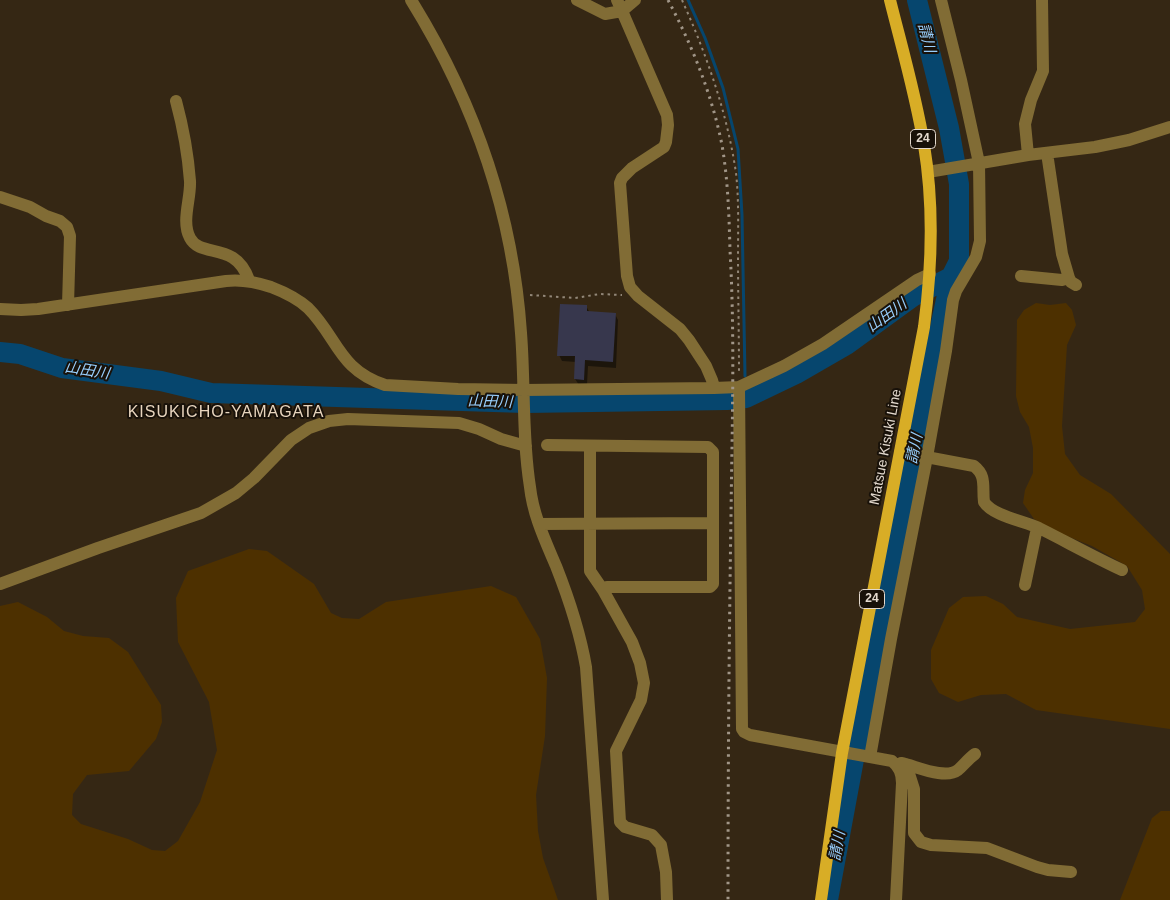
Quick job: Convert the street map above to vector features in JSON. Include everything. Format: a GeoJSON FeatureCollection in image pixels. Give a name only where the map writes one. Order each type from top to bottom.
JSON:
{"type":"FeatureCollection","features":[{"type":"Feature","properties":{"kind":"main road","name":"Matsue Kisuki Line"},"geometry":{"type":"LineString","coordinates":[[821,900],[842,753],[904,453],[930,277],[931,242],[928,172],[919,119],[890,0]]}},
{"type":"Feature","properties":{"kind":"street"},"geometry":{"type":"LineString","coordinates":[[411,0],[431,33],[470,113],[486,152],[506,225],[514,268],[521,332],[526,446],[530,489],[539,524],[581,637],[586,667],[603,900]]}},
{"type":"Feature","properties":{"kind":"street"},"geometry":{"type":"LineString","coordinates":[[577,0],[605,14],[635,0]]}},
{"type":"Feature","properties":{"kind":"street"},"geometry":{"type":"LineString","coordinates":[[870,757],[946,351],[953,300],[979,250],[980,241],[976,163],[961,80],[940,0]]}},
{"type":"Feature","properties":{"kind":"street"},"geometry":{"type":"LineString","coordinates":[[1028,155],[1025,124],[1031,100],[1043,71],[1042,0]]}},
{"type":"Feature","properties":{"kind":"street"},"geometry":{"type":"LineString","coordinates":[[619,6],[667,115],[668,126],[664,147],[632,168],[622,178],[620,183],[627,276],[630,287],[638,296],[680,329],[689,340],[706,366],[714,388]]}},
{"type":"Feature","properties":{"kind":"street"},"geometry":{"type":"LineString","coordinates":[[176,101],[184,136],[190,184],[187,222],[189,236],[196,246],[228,254],[234,258],[245,271],[248,280]]}},
{"type":"Feature","properties":{"kind":"street"},"geometry":{"type":"LineString","coordinates":[[928,172],[1028,155],[1096,147],[1129,140],[1170,127]]}},
{"type":"Feature","properties":{"kind":"street"},"geometry":{"type":"LineString","coordinates":[[1022,276],[1072,281],[1060,244],[1047,153]]}},
{"type":"Feature","properties":{"kind":"street"},"geometry":{"type":"LineString","coordinates":[[0,197],[30,207],[60,221],[67,227],[70,236],[68,305]]}},
{"type":"Feature","properties":{"kind":"street"},"geometry":{"type":"LineString","coordinates":[[0,309],[21,310],[68,305],[226,281],[248,280],[282,291],[297,299],[320,322],[342,355],[352,366],[374,381],[397,386],[524,398],[714,388],[739,395],[823,344],[918,280],[930,277]]}},
{"type":"Feature","properties":{"kind":"street"},"geometry":{"type":"LineString","coordinates":[[739,395],[742,729],[750,735],[892,761],[938,773],[948,774],[958,770],[975,754]]}},
{"type":"Feature","properties":{"kind":"street"},"geometry":{"type":"LineString","coordinates":[[0,584],[201,513],[236,493],[254,478],[291,440],[309,428],[328,421],[348,419],[459,423],[526,446]]}},
{"type":"Feature","properties":{"kind":"street"},"geometry":{"type":"LineString","coordinates":[[546,444],[708,446],[713,452],[714,584],[710,587],[606,587],[603,590]]}},
{"type":"Feature","properties":{"kind":"street"},"geometry":{"type":"LineString","coordinates":[[590,446],[590,571],[603,590],[632,642],[640,663],[644,683],[641,700],[616,751],[620,822],[625,827],[652,835],[661,845],[666,872],[668,900]]}},
{"type":"Feature","properties":{"kind":"street"},"geometry":{"type":"LineString","coordinates":[[904,453],[974,466],[981,473],[985,505],[1001,514],[1038,528],[1122,570]]}},
{"type":"Feature","properties":{"kind":"street"},"geometry":{"type":"LineString","coordinates":[[539,524],[713,523]]}},
{"type":"Feature","properties":{"kind":"street"},"geometry":{"type":"LineString","coordinates":[[1025,585],[1038,528]]}},
{"type":"Feature","properties":{"kind":"street"},"geometry":{"type":"LineString","coordinates":[[892,761],[899,769],[902,783],[896,900]]}},
{"type":"Feature","properties":{"kind":"street"},"geometry":{"type":"LineString","coordinates":[[906,764],[914,789],[914,833],[921,842],[931,845],[987,848],[1037,867],[1071,872]]}},
{"type":"Feature","properties":{"kind":"path"},"geometry":{"type":"LineString","coordinates":[[682,0],[700,39],[716,84],[729,133],[736,174],[739,395]]}},
{"type":"Feature","properties":{"kind":"path"},"geometry":{"type":"LineString","coordinates":[[525,295],[575,298],[600,294],[638,296]]}},
{"type":"Feature","properties":{"kind":"shaded area"},"geometry":{"type":"Polygon","coordinates":[[[1036,303],[1050,305],[1066,303],[1072,310],[1076,325],[1067,345],[1062,426],[1065,454],[1080,475],[1111,494],[1170,554],[1170,729],[1036,710],[1006,694],[981,695],[958,702],[939,693],[931,679],[931,650],[949,608],[963,597],[986,596],[1003,604],[1017,617],[1070,629],[1135,622],[1145,609],[1142,590],[1127,566],[1092,546],[1054,531],[1034,519],[1023,503],[1025,490],[1033,473],[1033,448],[1029,427],[1020,412],[1016,396],[1017,320],[1024,310],[1036,303]]]}},
{"type":"Feature","properties":{"kind":"shaded area"},"geometry":{"type":"Polygon","coordinates":[[[249,549],[267,551],[314,584],[331,613],[342,618],[359,619],[386,602],[491,586],[516,597],[540,639],[547,678],[545,736],[536,795],[538,831],[543,858],[558,900],[0,900],[0,606],[18,602],[47,617],[64,631],[83,636],[109,638],[128,652],[161,705],[162,722],[156,739],[129,771],[87,775],[73,794],[72,815],[81,824],[128,839],[152,850],[165,851],[178,841],[200,802],[217,750],[209,702],[178,642],[176,598],[188,571],[249,549]]]}},
{"type":"Feature","properties":{"kind":"shaded area"},"geometry":{"type":"Polygon","coordinates":[[[1161,811],[1170,811],[1170,900],[1120,900],[1152,818],[1161,811]]]}},
{"type":"Feature","properties":{"kind":"building"},"geometry":{"type":"Polygon","coordinates":[[[560,304],[587,305],[587,311],[616,313],[613,362],[585,360],[584,380],[574,379],[575,356],[557,356],[560,304]]]}},
{"type":"Feature","properties":{"kind":"waterway"},"geometry":{"type":"LineString","coordinates":[[688,0],[705,38],[723,88],[738,149],[742,215],[745,376]]}},
{"type":"Feature","properties":{"kind":"waterway","name":"請川"},"geometry":{"type":"LineString","coordinates":[[828,900],[887,581],[951,277],[959,261],[959,184],[949,128],[917,0]]}},
{"type":"Feature","properties":{"kind":"waterway","name":"山田川"},"geometry":{"type":"LineString","coordinates":[[0,352],[20,354],[62,368],[161,381],[211,393],[525,403],[727,400],[746,398],[796,374],[848,344],[914,296],[951,277]]}},
{"type":"Feature","properties":{"kind":"waterway","name":"山田川"},"geometry":{"type":"LineString","coordinates":[[746,392],[746,398]]}},
{"type":"Feature","properties":{"kind":"railway"},"geometry":{"type":"LineString","coordinates":[[668,0],[693,52],[713,108],[722,145],[728,198],[733,350],[728,900]]}},
{"type":"Feature","properties":{"kind":"district","name":"KISUKICHO-YAMAGATA"},"geometry":{"type":"Point","coordinates":[226,413]}}]}
